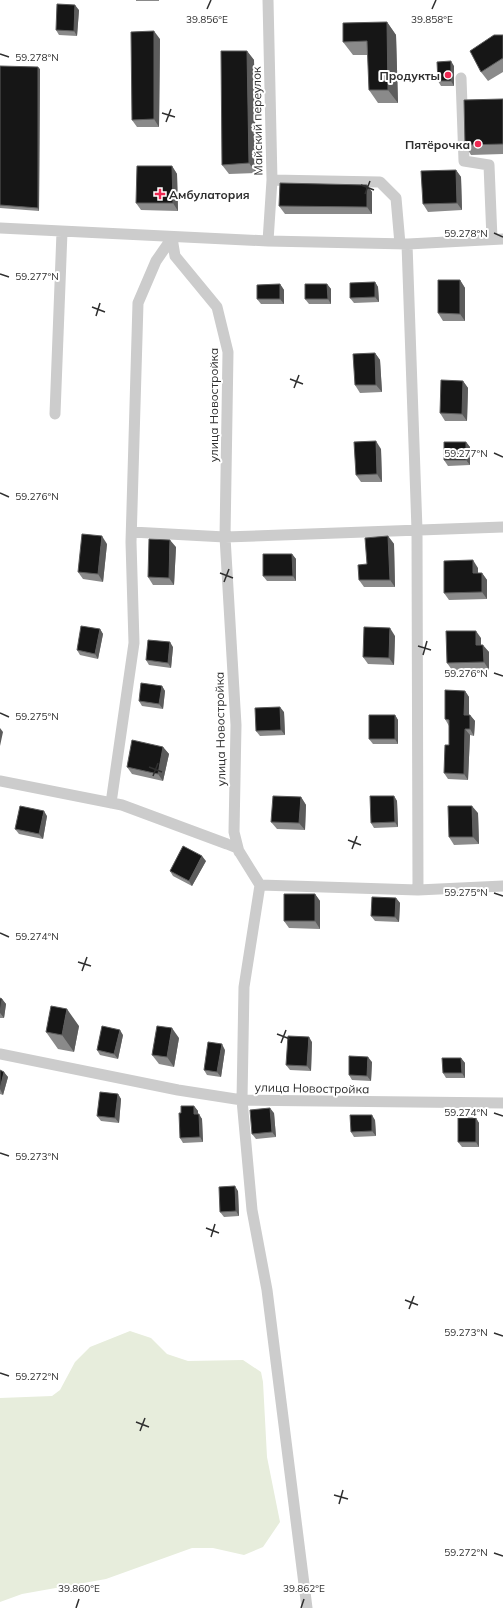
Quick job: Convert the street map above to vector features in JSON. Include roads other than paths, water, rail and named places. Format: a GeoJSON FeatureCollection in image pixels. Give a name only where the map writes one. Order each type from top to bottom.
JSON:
{"type":"FeatureCollection","features":[{"type":"Feature","properties":{"kind":"street","name":"Майский переулок"},"geometry":{"type":"LineString","coordinates":[[268,0],[272,180],[268,242]]}},
{"type":"Feature","properties":{"kind":"street"},"geometry":{"type":"LineString","coordinates":[[0,228],[268,242],[404,244],[498,239],[489,165],[464,161],[461,78]]}},
{"type":"Feature","properties":{"kind":"street"},"geometry":{"type":"LineString","coordinates":[[272,180],[380,182],[396,198],[404,244],[416,530],[418,890]]}},
{"type":"Feature","properties":{"kind":"street"},"geometry":{"type":"LineString","coordinates":[[55,414],[62,232]]}},
{"type":"Feature","properties":{"kind":"street"},"geometry":{"type":"LineString","coordinates":[[111,802],[134,643],[132,532],[138,303],[156,261],[172,238]]}},
{"type":"Feature","properties":{"kind":"street","name":"улица Новостройка"},"geometry":{"type":"LineString","coordinates":[[172,238],[175,256],[217,307],[228,352],[225,537],[236,725],[234,832],[239,852]]}},
{"type":"Feature","properties":{"kind":"street"},"geometry":{"type":"LineString","coordinates":[[132,532],[225,537],[503,528]]}},
{"type":"Feature","properties":{"kind":"street","name":"улица Новостройка"},"geometry":{"type":"LineString","coordinates":[[0,781],[122,805],[236,848],[260,885],[244,986],[242,1100],[503,1103]]}},
{"type":"Feature","properties":{"kind":"street"},"geometry":{"type":"LineString","coordinates":[[260,885],[418,890],[503,886]]}},
{"type":"Feature","properties":{"kind":"street"},"geometry":{"type":"LineString","coordinates":[[0,1054],[178,1090],[242,1100],[252,1210],[267,1290],[307,1608]]}},
{"type":"Feature","properties":{"kind":"place","name":"Продукты"},"geometry":{"type":"Point","coordinates":[448,75]}},
{"type":"Feature","properties":{"kind":"place","name":"Пятёрочка"},"geometry":{"type":"Point","coordinates":[478,144]}},
{"type":"Feature","properties":{"kind":"place","name":"Амбулатория"},"geometry":{"type":"Point","coordinates":[160,194]}}]}
